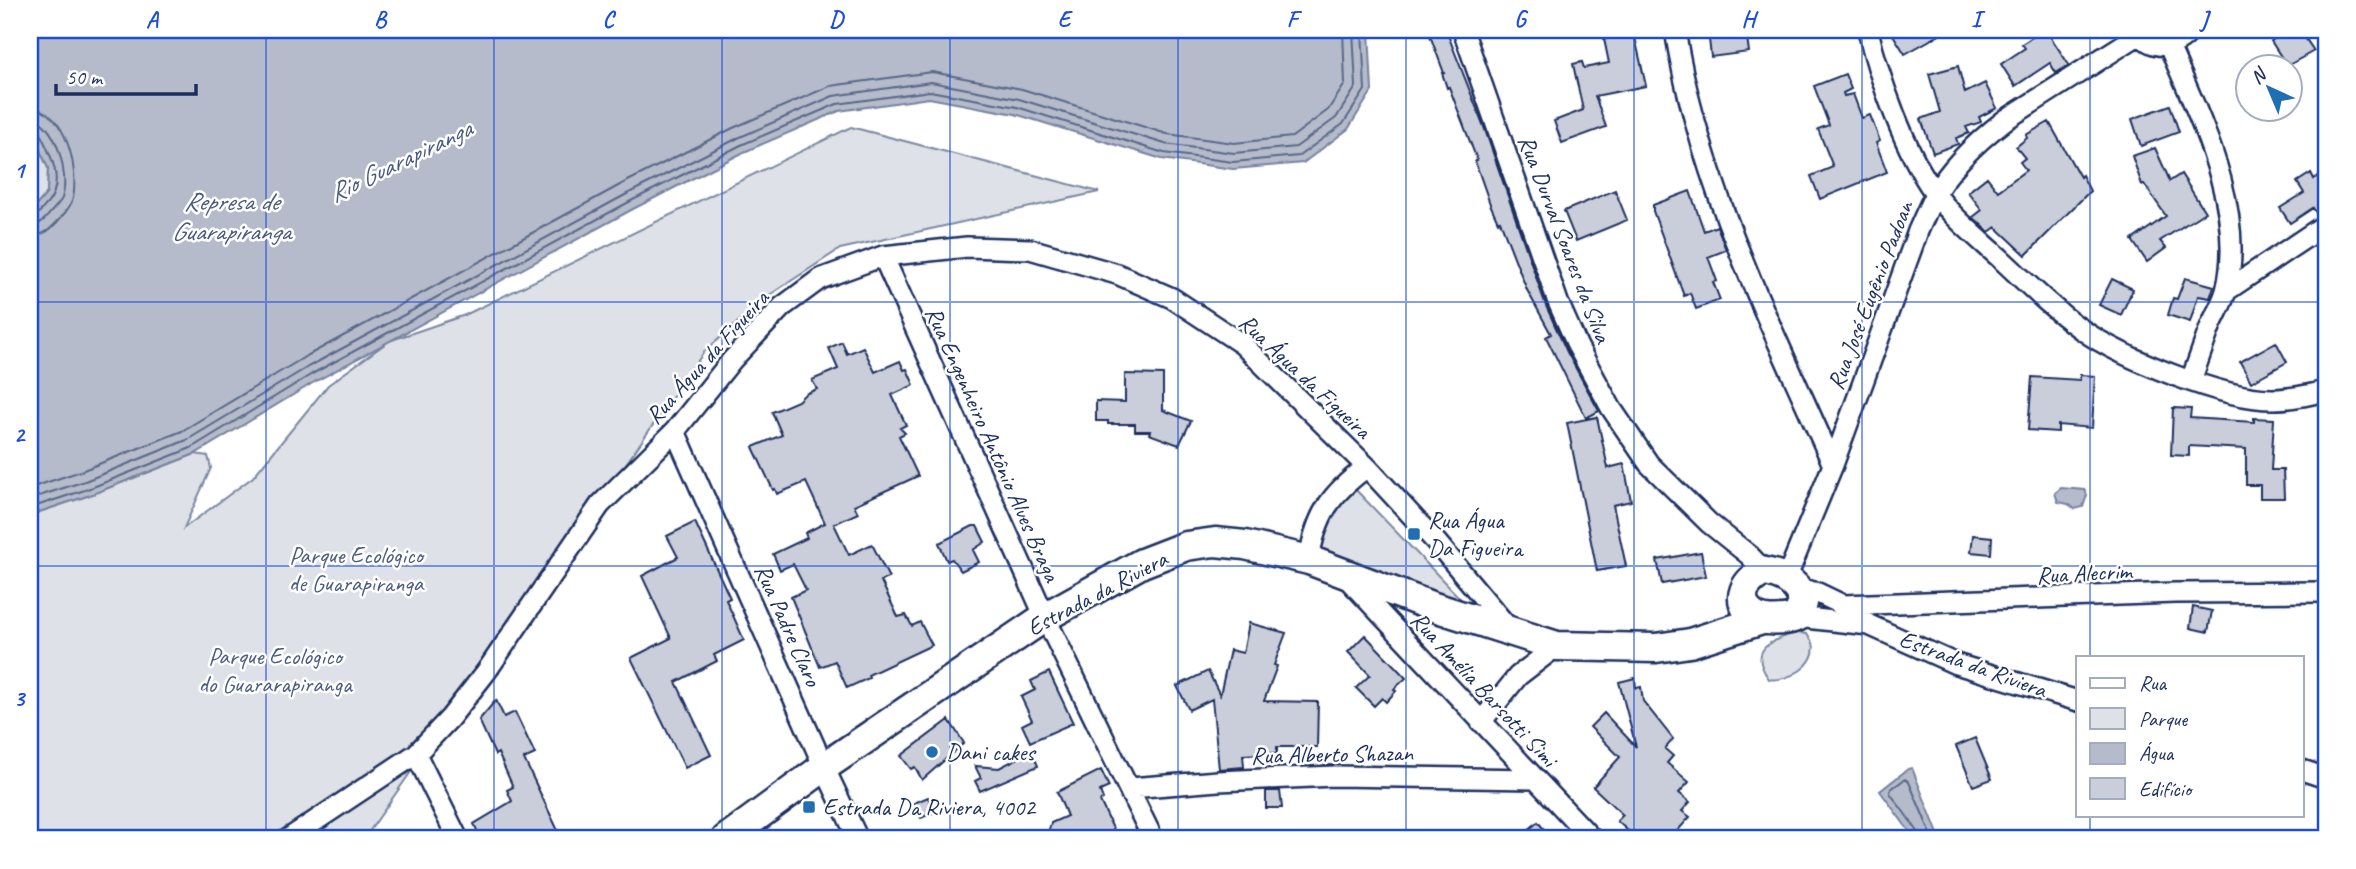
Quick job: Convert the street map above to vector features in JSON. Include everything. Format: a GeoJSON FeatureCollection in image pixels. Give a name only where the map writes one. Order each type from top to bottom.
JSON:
{"type":"FeatureCollection","features":[{"type":"Feature","properties":{"kind":"street","name":"Rua Durval Soares da Silva"},"geometry":{"type":"LineString","coordinates":[[1463,30],[1558,302],[1578,347],[1611,408],[1649,464],[1709,523],[1749,555],[1767,590]]}},
{"type":"Feature","properties":{"kind":"street"},"geometry":{"type":"LineString","coordinates":[[1675,30],[1688,97],[1716,189],[1762,304],[1833,465]]}},
{"type":"Feature","properties":{"kind":"street"},"geometry":{"type":"LineString","coordinates":[[1868,30],[1891,103],[1909,146],[1935,194],[2019,276],[2082,330],[2142,362],[2243,395],[2265,398],[2326,391]]}},
{"type":"Feature","properties":{"kind":"street"},"geometry":{"type":"LineString","coordinates":[[2138,32],[2150,43],[2169,46],[2185,37],[2191,30]]}},
{"type":"Feature","properties":{"kind":"street","name":"Rua José Eugênio Padoan"},"geometry":{"type":"LineString","coordinates":[[1767,590],[1833,465],[1918,231],[1935,194],[1986,135],[2138,32]]}},
{"type":"Feature","properties":{"kind":"street"},"geometry":{"type":"LineString","coordinates":[[2169,46],[2210,142],[2221,178],[2229,245],[2226,291],[2191,380]]}},
{"type":"Feature","properties":{"kind":"street"},"geometry":{"type":"LineString","coordinates":[[2226,291],[2326,224]]}},
{"type":"Feature","properties":{"kind":"street","name":"Rua Água da Figueira"},"geometry":{"type":"LineString","coordinates":[[288,839],[416,754],[450,718],[486,672],[600,505],[675,430],[732,360],[782,307],[820,279],[883,256],[967,247],[1030,248],[1117,274],[1172,298],[1242,344],[1367,467],[1438,544],[1514,634]]}},
{"type":"Feature","properties":{"kind":"street","name":"Rua Engenheiro Antônio Alves Braga"},"geometry":{"type":"LineString","coordinates":[[883,256],[1045,617],[1153,839]]}},
{"type":"Feature","properties":{"kind":"street","name":"Rua Padre Claro"},"geometry":{"type":"LineString","coordinates":[[675,430],[858,839]]}},
{"type":"Feature","properties":{"kind":"street"},"geometry":{"type":"LineString","coordinates":[[1308,560],[1313,533],[1324,507],[1344,484],[1367,467]]}},
{"type":"Feature","properties":{"kind":"street","name":"Estrada da Riviera"},"geometry":{"type":"LineString","coordinates":[[726,839],[824,767],[1045,617],[1142,563],[1186,546],[1215,542],[1308,560],[1432,606],[1557,646],[1656,648],[1690,643],[1718,634],[1767,590],[1818,593],[1843,605],[1869,625],[1956,664],[2076,700]]}},
{"type":"Feature","properties":{"kind":"street","name":"Rua Amélia Barsotti Simi"},"geometry":{"type":"LineString","coordinates":[[1340,571],[1592,839]]}},
{"type":"Feature","properties":{"kind":"street"},"geometry":{"type":"LineString","coordinates":[[1767,590],[1789,620],[1797,617]]}},
{"type":"Feature","properties":{"kind":"street","name":"Rua Alecrim"},"geometry":{"type":"LineString","coordinates":[[1843,605],[2175,593],[2326,592]]}},
{"type":"Feature","properties":{"kind":"street","name":"Estrada da Riviera"},"geometry":{"type":"LineString","coordinates":[[1797,617],[1869,625]]}},
{"type":"Feature","properties":{"kind":"street"},"geometry":{"type":"LineString","coordinates":[[1481,722],[1518,676],[1557,646]]}},
{"type":"Feature","properties":{"kind":"street"},"geometry":{"type":"LineString","coordinates":[[416,754],[458,839]]}},
{"type":"Feature","properties":{"kind":"street"},"geometry":{"type":"LineString","coordinates":[[2304,771],[2326,778]]}},
{"type":"Feature","properties":{"kind":"street","name":"Rua Alberto Shazan"},"geometry":{"type":"LineString","coordinates":[[1130,788],[1335,776],[1534,779]]}},
{"type":"Feature","properties":{"kind":"green space","name":"Parque Ecológico do Guararapiranga"},"geometry":{"type":"Polygon","coordinates":[[[851,127],[1099,192],[840,249],[768,296],[704,352],[364,839],[30,839],[30,515],[195,454],[208,456],[211,468],[184,528],[253,477],[328,385],[389,341],[465,315],[851,127]]]}},
{"type":"Feature","properties":{"kind":"green space"},"geometry":{"type":"Polygon","coordinates":[[[30,128],[48,168],[47,193],[30,213],[30,128]]]}},
{"type":"Feature","properties":{"kind":"green space"},"geometry":{"type":"Polygon","coordinates":[[[1355,489],[1476,615],[1313,554],[1334,508],[1355,489]]]}},
{"type":"Feature","properties":{"kind":"green space"},"geometry":{"type":"Polygon","coordinates":[[[1796,633],[1807,634],[1813,642],[1814,651],[1811,658],[1800,671],[1792,675],[1776,680],[1769,679],[1760,660],[1761,653],[1778,639],[1796,633]]]}},
{"type":"Feature","properties":{"kind":"water","name":"Represa de Guarapiranga"},"geometry":{"type":"Polygon","coordinates":[[[30,30],[1369,30],[1372,91],[1348,129],[1303,163],[1233,169],[1162,159],[1015,114],[929,98],[839,111],[744,152],[633,209],[316,381],[195,454],[30,515],[30,213],[47,193],[48,168],[30,128],[30,30]]]}},
{"type":"Feature","properties":{"kind":"water"},"geometry":{"type":"Polygon","coordinates":[[[2061,488],[2085,490],[2087,495],[2083,507],[2075,509],[2058,502],[2055,493],[2061,488]]]}},
{"type":"Feature","properties":{"kind":"water"},"geometry":{"type":"Polygon","coordinates":[[[1912,768],[1940,839],[1915,839],[1880,791],[1912,768]]]}},
{"type":"Feature","properties":{"kind":"building"},"geometry":{"type":"Polygon","coordinates":[[[1428,30],[1446,30],[1484,127],[1546,306],[1599,411],[1586,418],[1546,337],[1551,334],[1527,290],[1500,221],[1498,222],[1490,204],[1475,161],[1477,160],[1449,87],[1447,88],[1428,30]]]}},
{"type":"Feature","properties":{"kind":"building"},"geometry":{"type":"Polygon","coordinates":[[[1708,30],[1746,30],[1749,52],[1711,57],[1708,30]]]}},
{"type":"Feature","properties":{"kind":"building"},"geometry":{"type":"Polygon","coordinates":[[[1890,30],[1948,30],[1905,54],[1890,30]]]}},
{"type":"Feature","properties":{"kind":"building"},"geometry":{"type":"Polygon","coordinates":[[[2046,30],[2069,65],[2056,73],[2050,63],[2015,86],[2001,64],[2025,48],[2022,44],[2046,30]]]}},
{"type":"Feature","properties":{"kind":"building"},"geometry":{"type":"Polygon","coordinates":[[[2288,30],[2322,30],[2306,39],[2314,51],[2304,57],[2304,52],[2278,52],[2271,41],[2288,30]]]}},
{"type":"Feature","properties":{"kind":"building"},"geometry":{"type":"Polygon","coordinates":[[[1634,33],[1646,86],[1595,96],[1606,127],[1562,143],[1554,121],[1583,110],[1573,64],[1582,62],[1584,68],[1609,63],[1604,39],[1634,33]]]}},
{"type":"Feature","properties":{"kind":"building"},"geometry":{"type":"Polygon","coordinates":[[[1958,66],[1965,93],[1985,83],[1997,108],[1979,117],[1981,122],[1966,127],[1969,133],[1956,138],[1958,144],[1933,153],[1921,119],[1940,112],[1929,74],[1958,66]]]}},
{"type":"Feature","properties":{"kind":"building"},"geometry":{"type":"Polygon","coordinates":[[[1845,74],[1851,89],[1843,93],[1844,96],[1853,94],[1862,118],[1870,115],[1880,141],[1876,143],[1887,172],[1820,199],[1811,176],[1833,167],[1818,129],[1829,125],[1814,86],[1845,74]]]}},
{"type":"Feature","properties":{"kind":"building"},"geometry":{"type":"Polygon","coordinates":[[[2170,105],[2179,132],[2141,146],[2132,119],[2170,105]]]}},
{"type":"Feature","properties":{"kind":"building"},"geometry":{"type":"Polygon","coordinates":[[[2049,122],[2090,191],[2026,255],[1996,227],[1989,232],[1973,217],[1982,210],[1968,192],[1987,177],[1998,191],[2026,170],[2020,162],[2025,158],[2016,147],[2027,138],[2026,135],[2049,122]]]}},
{"type":"Feature","properties":{"kind":"building"},"geometry":{"type":"Polygon","coordinates":[[[2155,148],[2170,181],[2181,174],[2205,212],[2160,241],[2166,248],[2147,262],[2132,240],[2166,216],[2144,184],[2142,185],[2132,156],[2155,148]]]}},
{"type":"Feature","properties":{"kind":"building"},"geometry":{"type":"Polygon","coordinates":[[[2326,171],[2326,208],[2317,214],[2313,208],[2290,223],[2280,208],[2304,193],[2297,182],[2311,173],[2314,179],[2326,171]]]}},
{"type":"Feature","properties":{"kind":"building"},"geometry":{"type":"Polygon","coordinates":[[[1615,190],[1627,220],[1576,241],[1564,211],[1615,190]]]}},
{"type":"Feature","properties":{"kind":"building"},"geometry":{"type":"Polygon","coordinates":[[[1690,191],[1704,231],[1717,226],[1726,250],[1708,257],[1717,281],[1713,282],[1720,300],[1696,309],[1690,293],[1684,296],[1653,211],[1653,205],[1690,191]]]}},
{"type":"Feature","properties":{"kind":"building"},"geometry":{"type":"Polygon","coordinates":[[[2185,278],[2214,286],[2210,298],[2198,296],[2190,322],[2168,315],[2173,298],[2177,299],[2185,278]]]}},
{"type":"Feature","properties":{"kind":"building"},"geometry":{"type":"Polygon","coordinates":[[[2112,279],[2133,289],[2121,315],[2099,305],[2112,279]]]}},
{"type":"Feature","properties":{"kind":"building"},"geometry":{"type":"Polygon","coordinates":[[[842,342],[847,354],[863,347],[875,372],[900,361],[904,370],[907,369],[914,385],[892,395],[906,425],[900,428],[905,433],[899,436],[918,476],[854,505],[858,513],[834,524],[849,555],[872,544],[889,578],[881,581],[898,617],[906,615],[912,626],[920,622],[932,645],[868,675],[869,678],[847,688],[835,661],[820,667],[791,597],[806,590],[793,564],[780,570],[773,554],[807,538],[805,533],[825,523],[806,482],[777,494],[775,489],[773,490],[753,447],[782,435],[772,412],[817,389],[812,380],[838,369],[829,348],[842,342]]]}},
{"type":"Feature","properties":{"kind":"building"},"geometry":{"type":"Polygon","coordinates":[[[2276,342],[2287,362],[2251,382],[2240,362],[2276,342]]]}},
{"type":"Feature","properties":{"kind":"building"},"geometry":{"type":"Polygon","coordinates":[[[1125,374],[1163,375],[1163,410],[1191,421],[1179,445],[1149,434],[1150,431],[1135,431],[1135,424],[1096,421],[1096,401],[1125,402],[1125,374]]]}},
{"type":"Feature","properties":{"kind":"building"},"geometry":{"type":"Polygon","coordinates":[[[2080,375],[2095,376],[2092,428],[2058,425],[2058,432],[2028,430],[2032,377],[2080,380],[2080,375]]]}},
{"type":"Feature","properties":{"kind":"building"},"geometry":{"type":"Polygon","coordinates":[[[2173,408],[2191,409],[2190,418],[2254,422],[2254,418],[2274,419],[2271,470],[2283,470],[2284,498],[2260,498],[2260,485],[2246,485],[2246,449],[2189,446],[2189,456],[2171,455],[2173,408]]]}},
{"type":"Feature","properties":{"kind":"building"},"geometry":{"type":"Polygon","coordinates":[[[1597,417],[1608,468],[1624,464],[1631,501],[1613,505],[1626,566],[1597,571],[1567,423],[1597,417]]]}},
{"type":"Feature","properties":{"kind":"building"},"geometry":{"type":"Polygon","coordinates":[[[695,522],[730,598],[726,600],[744,640],[714,655],[717,661],[676,682],[711,755],[685,768],[631,658],[671,638],[642,576],[678,557],[667,536],[695,522]]]}},
{"type":"Feature","properties":{"kind":"building"},"geometry":{"type":"Polygon","coordinates":[[[977,526],[985,542],[973,550],[979,562],[961,571],[952,559],[947,561],[939,543],[977,526]]]}},
{"type":"Feature","properties":{"kind":"building"},"geometry":{"type":"Polygon","coordinates":[[[1973,535],[1992,537],[1991,554],[1971,552],[1973,535]]]}},
{"type":"Feature","properties":{"kind":"building"},"geometry":{"type":"Polygon","coordinates":[[[1701,552],[1706,576],[1662,584],[1657,560],[1701,552]]]}},
{"type":"Feature","properties":{"kind":"building"},"geometry":{"type":"Polygon","coordinates":[[[2193,607],[2212,611],[2208,632],[2190,628],[2193,607]]]}},
{"type":"Feature","properties":{"kind":"building"},"geometry":{"type":"Polygon","coordinates":[[[1249,623],[1286,633],[1264,701],[1318,702],[1317,747],[1277,747],[1277,753],[1243,755],[1244,767],[1219,769],[1212,699],[1189,710],[1177,686],[1208,671],[1220,695],[1230,650],[1243,653],[1249,623]]]}},
{"type":"Feature","properties":{"kind":"building"},"geometry":{"type":"Polygon","coordinates":[[[1365,635],[1406,678],[1394,689],[1396,691],[1386,702],[1382,698],[1374,706],[1356,688],[1370,675],[1348,652],[1365,635]]]}},
{"type":"Feature","properties":{"kind":"building"},"geometry":{"type":"Polygon","coordinates":[[[1049,672],[1073,723],[1030,742],[1022,725],[1032,720],[1021,697],[1035,690],[1031,681],[1049,672]]]}},
{"type":"Feature","properties":{"kind":"building"},"geometry":{"type":"Polygon","coordinates":[[[1635,678],[1636,688],[1641,687],[1643,701],[1673,739],[1665,749],[1673,756],[1667,763],[1689,782],[1679,793],[1690,802],[1682,811],[1690,817],[1670,839],[1637,839],[1617,821],[1623,815],[1593,787],[1620,757],[1590,727],[1604,713],[1636,747],[1619,682],[1635,678]]]}},
{"type":"Feature","properties":{"kind":"building"},"geometry":{"type":"Polygon","coordinates":[[[496,700],[504,717],[515,712],[535,754],[524,759],[562,839],[481,839],[474,824],[512,801],[507,790],[513,787],[479,720],[496,700]]]}},
{"type":"Feature","properties":{"kind":"building"},"geometry":{"type":"Polygon","coordinates":[[[949,720],[964,743],[922,780],[915,767],[911,769],[901,756],[949,720]]]}},
{"type":"Feature","properties":{"kind":"building"},"geometry":{"type":"Polygon","coordinates":[[[1975,738],[1992,779],[1973,786],[1956,746],[1975,738]]]}},
{"type":"Feature","properties":{"kind":"building"},"geometry":{"type":"Polygon","coordinates":[[[1032,751],[1038,766],[980,791],[975,781],[981,778],[975,766],[999,768],[1032,751]]]}},
{"type":"Feature","properties":{"kind":"building"},"geometry":{"type":"Polygon","coordinates":[[[1101,770],[1109,787],[1100,791],[1103,799],[1100,801],[1118,839],[1046,839],[1051,823],[1067,816],[1057,792],[1101,770]]]}},
{"type":"Feature","properties":{"kind":"building"},"geometry":{"type":"Polygon","coordinates":[[[1266,791],[1280,791],[1282,808],[1266,808],[1266,791]]]}},
{"type":"Feature","properties":{"kind":"building"},"geometry":{"type":"Polygon","coordinates":[[[928,797],[935,812],[921,818],[914,803],[928,797]]]}},
{"type":"Feature","properties":{"kind":"building"},"geometry":{"type":"Polygon","coordinates":[[[1538,822],[1552,839],[1517,839],[1538,822]]]}},
{"type":"Feature","properties":{"kind":"place","name":"Rua Água Da Figueira"},"geometry":{"type":"Point","coordinates":[1414,534]}},
{"type":"Feature","properties":{"kind":"place","name":"Dani cakes"},"geometry":{"type":"Point","coordinates":[932,752]}},
{"type":"Feature","properties":{"kind":"place","name":"Estrada Da Riviera, 4002"},"geometry":{"type":"Point","coordinates":[809,807]}},
{"type":"Feature","properties":{"kind":"water label","name":"Rio Guarapiranga"},"geometry":{"type":"Point","coordinates":[400,161]}},
{"type":"Feature","properties":{"kind":"park label","name":"Parque Ecológico de Guarapiranga"},"geometry":{"type":"Point","coordinates":[356,569]}}]}
